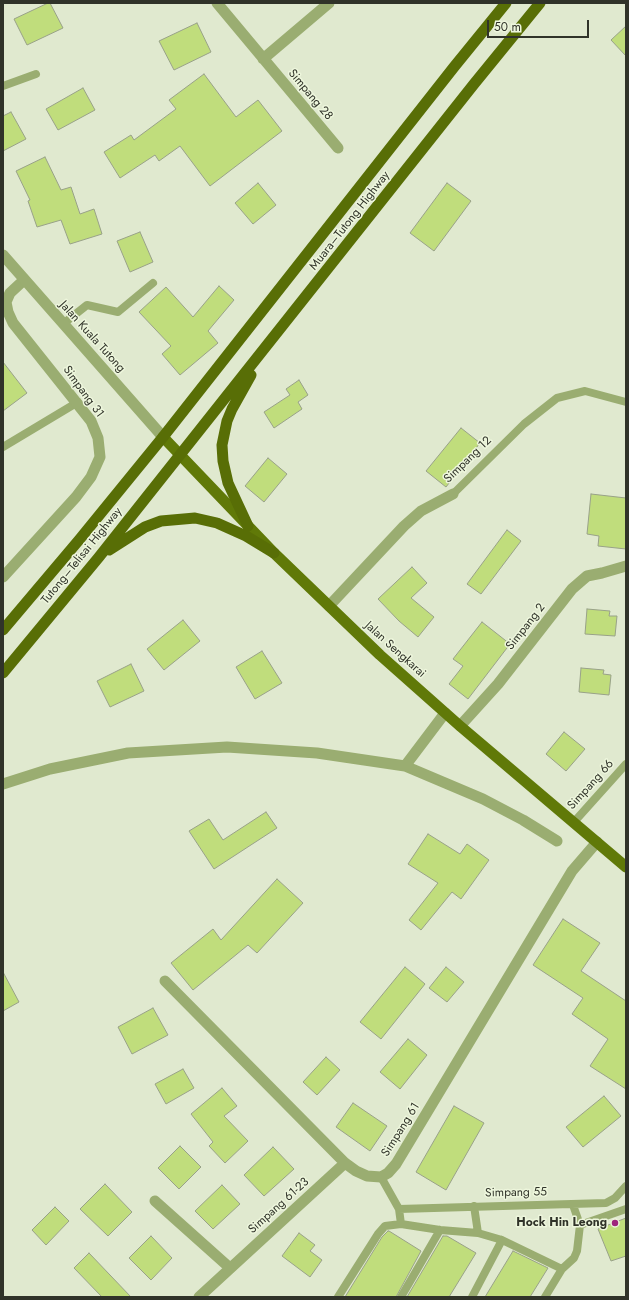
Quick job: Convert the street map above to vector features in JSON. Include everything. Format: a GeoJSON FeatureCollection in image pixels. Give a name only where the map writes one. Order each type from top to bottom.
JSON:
{"type":"FeatureCollection","features":[{"type":"Feature","properties":{"kind":"highway","name":"Muara–Tutong Highway"},"geometry":{"type":"LineString","coordinates":[[163,436],[449,73],[506,3]]}},
{"type":"Feature","properties":{"kind":"highway","name":"Muara–Tutong Highway"},"geometry":{"type":"LineString","coordinates":[[180,455],[540,3]]}},
{"type":"Feature","properties":{"kind":"highway"},"geometry":{"type":"LineString","coordinates":[[248,526],[228,483],[222,461],[222,445],[227,421],[232,409],[267,347]]}},
{"type":"Feature","properties":{"kind":"highway","name":"Tutong–Telisai Highway"},"geometry":{"type":"LineString","coordinates":[[3,630],[79,540],[163,436]]}},
{"type":"Feature","properties":{"kind":"highway","name":"Tutong–Telisai Highway"},"geometry":{"type":"LineString","coordinates":[[3,673],[99,557],[180,455]]}},
{"type":"Feature","properties":{"kind":"highway"},"geometry":{"type":"LineString","coordinates":[[99,557],[145,527],[174,519],[195,518],[217,523],[246,536],[274,553]]}},
{"type":"Feature","properties":{"kind":"main road","name":"Jalan Sengkarai"},"geometry":{"type":"LineString","coordinates":[[163,436],[274,553],[380,655],[460,726],[626,867]]}},
{"type":"Feature","properties":{"kind":"street","name":"Simpang 28"},"geometry":{"type":"LineString","coordinates":[[217,3],[338,148]]}},
{"type":"Feature","properties":{"kind":"street"},"geometry":{"type":"LineString","coordinates":[[263,59],[329,3]]}},
{"type":"Feature","properties":{"kind":"street","name":"Jalan Kuala Tutong"},"geometry":{"type":"LineString","coordinates":[[3,255],[163,436]]}},
{"type":"Feature","properties":{"kind":"street","name":"Simpang 31"},"geometry":{"type":"LineString","coordinates":[[3,577],[76,498],[91,476],[100,457],[98,438],[91,421],[78,402],[13,324],[6,302],[10,293],[24,280]]}},
{"type":"Feature","properties":{"kind":"street","name":"Simpang 12"},"geometry":{"type":"LineString","coordinates":[[329,606],[404,526],[421,511],[453,494]]}},
{"type":"Feature","properties":{"kind":"street","name":"Simpang 2"},"geometry":{"type":"LineString","coordinates":[[460,726],[498,684],[572,589],[586,576],[626,566]]}},
{"type":"Feature","properties":{"kind":"street"},"geometry":{"type":"LineString","coordinates":[[405,766],[445,713]]}},
{"type":"Feature","properties":{"kind":"street"},"geometry":{"type":"LineString","coordinates":[[3,784],[50,769],[128,753],[227,747],[317,753],[405,766],[483,799],[523,820],[557,841]]}},
{"type":"Feature","properties":{"kind":"street","name":"Simpang 61"},"geometry":{"type":"LineString","coordinates":[[381,1177],[388,1173],[396,1164],[572,871],[597,842]]}},
{"type":"Feature","properties":{"kind":"street"},"geometry":{"type":"LineString","coordinates":[[165,981],[345,1163],[356,1171],[367,1176],[381,1177]]}},
{"type":"Feature","properties":{"kind":"street","name":"Simpang 61-23"},"geometry":{"type":"LineString","coordinates":[[199,1297],[345,1163]]}},
{"type":"Feature","properties":{"kind":"street"},"geometry":{"type":"LineString","coordinates":[[155,1201],[230,1268]]}},
{"type":"Feature","properties":{"kind":"lane"},"geometry":{"type":"LineString","coordinates":[[3,86],[36,74]]}},
{"type":"Feature","properties":{"kind":"lane"},"geometry":{"type":"LineString","coordinates":[[63,324],[87,305],[118,312],[154,282]]}},
{"type":"Feature","properties":{"kind":"lane","name":"Simpang 12"},"geometry":{"type":"LineString","coordinates":[[453,494],[524,424],[557,398],[585,391],[626,402]]}},
{"type":"Feature","properties":{"kind":"lane"},"geometry":{"type":"LineString","coordinates":[[3,447],[78,402]]}},
{"type":"Feature","properties":{"kind":"lane","name":"Simpang 66"},"geometry":{"type":"LineString","coordinates":[[574,822],[626,764]]}},
{"type":"Feature","properties":{"kind":"lane"},"geometry":{"type":"LineString","coordinates":[[381,1177],[399,1208],[401,1224]]}},
{"type":"Feature","properties":{"kind":"lane","name":"Simpang 55"},"geometry":{"type":"LineString","coordinates":[[399,1208],[573,1205],[606,1203],[615,1198],[626,1186]]}},
{"type":"Feature","properties":{"kind":"lane"},"geometry":{"type":"LineString","coordinates":[[545,1297],[562,1269],[574,1258],[577,1251],[580,1225],[573,1205]]}},
{"type":"Feature","properties":{"kind":"lane"},"geometry":{"type":"LineString","coordinates":[[474,1206],[478,1233]]}},
{"type":"Feature","properties":{"kind":"lane"},"geometry":{"type":"LineString","coordinates":[[580,1225],[626,1209]]}},
{"type":"Feature","properties":{"kind":"lane"},"geometry":{"type":"LineString","coordinates":[[338,1297],[378,1234],[385,1226],[401,1224],[440,1230],[478,1233],[502,1240],[562,1269]]}},
{"type":"Feature","properties":{"kind":"lane"},"geometry":{"type":"LineString","coordinates":[[401,1297],[440,1230]]}},
{"type":"Feature","properties":{"kind":"lane"},"geometry":{"type":"LineString","coordinates":[[472,1297],[502,1240]]}},
{"type":"Feature","properties":{"kind":"building"},"geometry":{"type":"Polygon","coordinates":[[[50,3],[63,28],[27,45],[14,19],[50,3]]]}},
{"type":"Feature","properties":{"kind":"building"},"geometry":{"type":"Polygon","coordinates":[[[197,23],[211,52],[174,70],[159,41],[197,23]]]}},
{"type":"Feature","properties":{"kind":"building"},"geometry":{"type":"Polygon","coordinates":[[[626,26],[626,56],[611,40],[626,26]]]}},
{"type":"Feature","properties":{"kind":"building"},"geometry":{"type":"Polygon","coordinates":[[[204,74],[236,117],[258,100],[282,131],[210,186],[180,146],[159,161],[155,155],[120,178],[104,152],[131,135],[134,140],[176,109],[169,100],[204,74]]]}},
{"type":"Feature","properties":{"kind":"building"},"geometry":{"type":"Polygon","coordinates":[[[83,88],[95,110],[58,130],[46,109],[83,88]]]}},
{"type":"Feature","properties":{"kind":"building"},"geometry":{"type":"Polygon","coordinates":[[[11,112],[26,139],[3,151],[3,116],[11,112]]]}},
{"type":"Feature","properties":{"kind":"building"},"geometry":{"type":"Polygon","coordinates":[[[45,157],[61,190],[71,187],[80,214],[94,209],[102,234],[70,244],[61,220],[37,227],[28,201],[30,200],[16,171],[45,157]]]}},
{"type":"Feature","properties":{"kind":"building"},"geometry":{"type":"Polygon","coordinates":[[[258,183],[276,205],[253,224],[235,203],[258,183]]]}},
{"type":"Feature","properties":{"kind":"building"},"geometry":{"type":"Polygon","coordinates":[[[447,183],[471,201],[434,251],[410,233],[447,183]]]}},
{"type":"Feature","properties":{"kind":"building"},"geometry":{"type":"Polygon","coordinates":[[[140,232],[153,262],[130,272],[117,241],[140,232]]]}},
{"type":"Feature","properties":{"kind":"building"},"geometry":{"type":"Polygon","coordinates":[[[219,286],[234,300],[208,331],[218,343],[180,375],[162,354],[171,346],[139,312],[166,287],[193,317],[219,286]]]}},
{"type":"Feature","properties":{"kind":"building"},"geometry":{"type":"Polygon","coordinates":[[[3,362],[27,393],[3,411],[3,362]]]}},
{"type":"Feature","properties":{"kind":"building"},"geometry":{"type":"Polygon","coordinates":[[[299,380],[308,395],[298,402],[302,409],[274,428],[264,412],[290,395],[286,389],[299,380]]]}},
{"type":"Feature","properties":{"kind":"building"},"geometry":{"type":"Polygon","coordinates":[[[461,428],[480,443],[446,487],[426,471],[461,428]]]}},
{"type":"Feature","properties":{"kind":"building"},"geometry":{"type":"Polygon","coordinates":[[[268,458],[287,474],[264,502],[245,486],[268,458]]]}},
{"type":"Feature","properties":{"kind":"building"},"geometry":{"type":"Polygon","coordinates":[[[591,494],[626,498],[626,549],[598,546],[599,536],[587,534],[591,494]]]}},
{"type":"Feature","properties":{"kind":"building"},"geometry":{"type":"Polygon","coordinates":[[[507,530],[521,541],[481,594],[467,584],[507,530]]]}},
{"type":"Feature","properties":{"kind":"building"},"geometry":{"type":"Polygon","coordinates":[[[412,567],[427,583],[411,598],[434,617],[418,637],[399,621],[378,599],[412,567]]]}},
{"type":"Feature","properties":{"kind":"building"},"geometry":{"type":"Polygon","coordinates":[[[587,609],[610,611],[609,616],[617,616],[615,636],[585,634],[587,609]]]}},
{"type":"Feature","properties":{"kind":"building"},"geometry":{"type":"Polygon","coordinates":[[[183,620],[200,641],[164,670],[147,649],[183,620]]]}},
{"type":"Feature","properties":{"kind":"building"},"geometry":{"type":"Polygon","coordinates":[[[482,622],[510,644],[468,699],[449,684],[463,666],[453,659],[482,622]]]}},
{"type":"Feature","properties":{"kind":"building"},"geometry":{"type":"Polygon","coordinates":[[[262,651],[282,683],[255,699],[236,667],[262,651]]]}},
{"type":"Feature","properties":{"kind":"building"},"geometry":{"type":"Polygon","coordinates":[[[131,664],[144,691],[110,707],[97,681],[131,664]]]}},
{"type":"Feature","properties":{"kind":"building"},"geometry":{"type":"Polygon","coordinates":[[[581,668],[604,670],[603,674],[611,675],[609,695],[579,692],[581,668]]]}},
{"type":"Feature","properties":{"kind":"building"},"geometry":{"type":"Polygon","coordinates":[[[564,732],[585,749],[566,771],[546,754],[564,732]]]}},
{"type":"Feature","properties":{"kind":"building"},"geometry":{"type":"Polygon","coordinates":[[[266,812],[277,828],[214,869],[189,831],[209,819],[223,840],[266,812]]]}},
{"type":"Feature","properties":{"kind":"building"},"geometry":{"type":"Polygon","coordinates":[[[428,834],[460,854],[467,844],[489,860],[461,899],[452,892],[421,930],[409,920],[438,883],[408,864],[428,834]]]}},
{"type":"Feature","properties":{"kind":"building"},"geometry":{"type":"Polygon","coordinates":[[[277,879],[303,903],[257,953],[248,945],[193,990],[171,963],[213,929],[221,940],[277,879]]]}},
{"type":"Feature","properties":{"kind":"building"},"geometry":{"type":"Polygon","coordinates":[[[563,919],[600,943],[581,971],[626,1001],[626,1089],[590,1066],[608,1039],[572,1014],[583,998],[533,965],[563,919]]]}},
{"type":"Feature","properties":{"kind":"building"},"geometry":{"type":"Polygon","coordinates":[[[405,967],[425,984],[381,1039],[360,1022],[405,967]]]}},
{"type":"Feature","properties":{"kind":"building"},"geometry":{"type":"Polygon","coordinates":[[[446,967],[464,982],[447,1002],[429,988],[446,967]]]}},
{"type":"Feature","properties":{"kind":"building"},"geometry":{"type":"Polygon","coordinates":[[[3,972],[19,1002],[3,1011],[3,972]]]}},
{"type":"Feature","properties":{"kind":"building"},"geometry":{"type":"Polygon","coordinates":[[[153,1008],[168,1035],[132,1054],[118,1027],[153,1008]]]}},
{"type":"Feature","properties":{"kind":"building"},"geometry":{"type":"Polygon","coordinates":[[[408,1039],[427,1055],[400,1089],[380,1072],[408,1039]]]}},
{"type":"Feature","properties":{"kind":"building"},"geometry":{"type":"Polygon","coordinates":[[[326,1057],[340,1070],[317,1095],[303,1082],[326,1057]]]}},
{"type":"Feature","properties":{"kind":"building"},"geometry":{"type":"Polygon","coordinates":[[[183,1069],[194,1088],[166,1104],[155,1084],[183,1069]]]}},
{"type":"Feature","properties":{"kind":"building"},"geometry":{"type":"Polygon","coordinates":[[[222,1088],[237,1106],[224,1116],[248,1141],[225,1163],[209,1146],[213,1142],[191,1114],[222,1088]]]}},
{"type":"Feature","properties":{"kind":"building"},"geometry":{"type":"Polygon","coordinates":[[[604,1096],[621,1116],[583,1147],[566,1127],[604,1096]]]}},
{"type":"Feature","properties":{"kind":"building"},"geometry":{"type":"Polygon","coordinates":[[[353,1103],[387,1126],[370,1151],[336,1127],[353,1103]]]}},
{"type":"Feature","properties":{"kind":"building"},"geometry":{"type":"Polygon","coordinates":[[[454,1106],[484,1123],[446,1190],[416,1172],[454,1106]]]}},
{"type":"Feature","properties":{"kind":"building"},"geometry":{"type":"Polygon","coordinates":[[[180,1146],[201,1167],[179,1189],[158,1168],[180,1146]]]}},
{"type":"Feature","properties":{"kind":"building"},"geometry":{"type":"Polygon","coordinates":[[[273,1147],[294,1169],[264,1196],[244,1175],[273,1147]]]}},
{"type":"Feature","properties":{"kind":"building"},"geometry":{"type":"Polygon","coordinates":[[[105,1184],[132,1212],[108,1236],[80,1209],[105,1184]]]}},
{"type":"Feature","properties":{"kind":"building"},"geometry":{"type":"Polygon","coordinates":[[[222,1185],[240,1204],[213,1229],[195,1211],[222,1185]]]}},
{"type":"Feature","properties":{"kind":"building"},"geometry":{"type":"Polygon","coordinates":[[[55,1207],[69,1221],[46,1245],[32,1230],[55,1207]]]}},
{"type":"Feature","properties":{"kind":"building"},"geometry":{"type":"Polygon","coordinates":[[[626,1218],[626,1256],[611,1261],[598,1229],[626,1218]]]}},
{"type":"Feature","properties":{"kind":"building"},"geometry":{"type":"Polygon","coordinates":[[[388,1231],[421,1251],[396,1297],[345,1297],[382,1237],[388,1231]]]}},
{"type":"Feature","properties":{"kind":"building"},"geometry":{"type":"Polygon","coordinates":[[[299,1233],[315,1245],[310,1251],[322,1260],[310,1277],[282,1256],[299,1233]]]}},
{"type":"Feature","properties":{"kind":"building"},"geometry":{"type":"Polygon","coordinates":[[[151,1236],[172,1258],[151,1280],[129,1258],[151,1236]]]}},
{"type":"Feature","properties":{"kind":"building"},"geometry":{"type":"Polygon","coordinates":[[[443,1236],[447,1236],[476,1253],[449,1297],[407,1297],[443,1236]]]}},
{"type":"Feature","properties":{"kind":"building"},"geometry":{"type":"Polygon","coordinates":[[[513,1251],[548,1268],[530,1297],[485,1297],[513,1251]]]}},
{"type":"Feature","properties":{"kind":"building"},"geometry":{"type":"Polygon","coordinates":[[[89,1253],[131,1297],[102,1297],[74,1268],[89,1253]]]}},
{"type":"Feature","properties":{"kind":"place","name":"Hock Hin Leong"},"geometry":{"type":"Point","coordinates":[615,1223]}}]}
